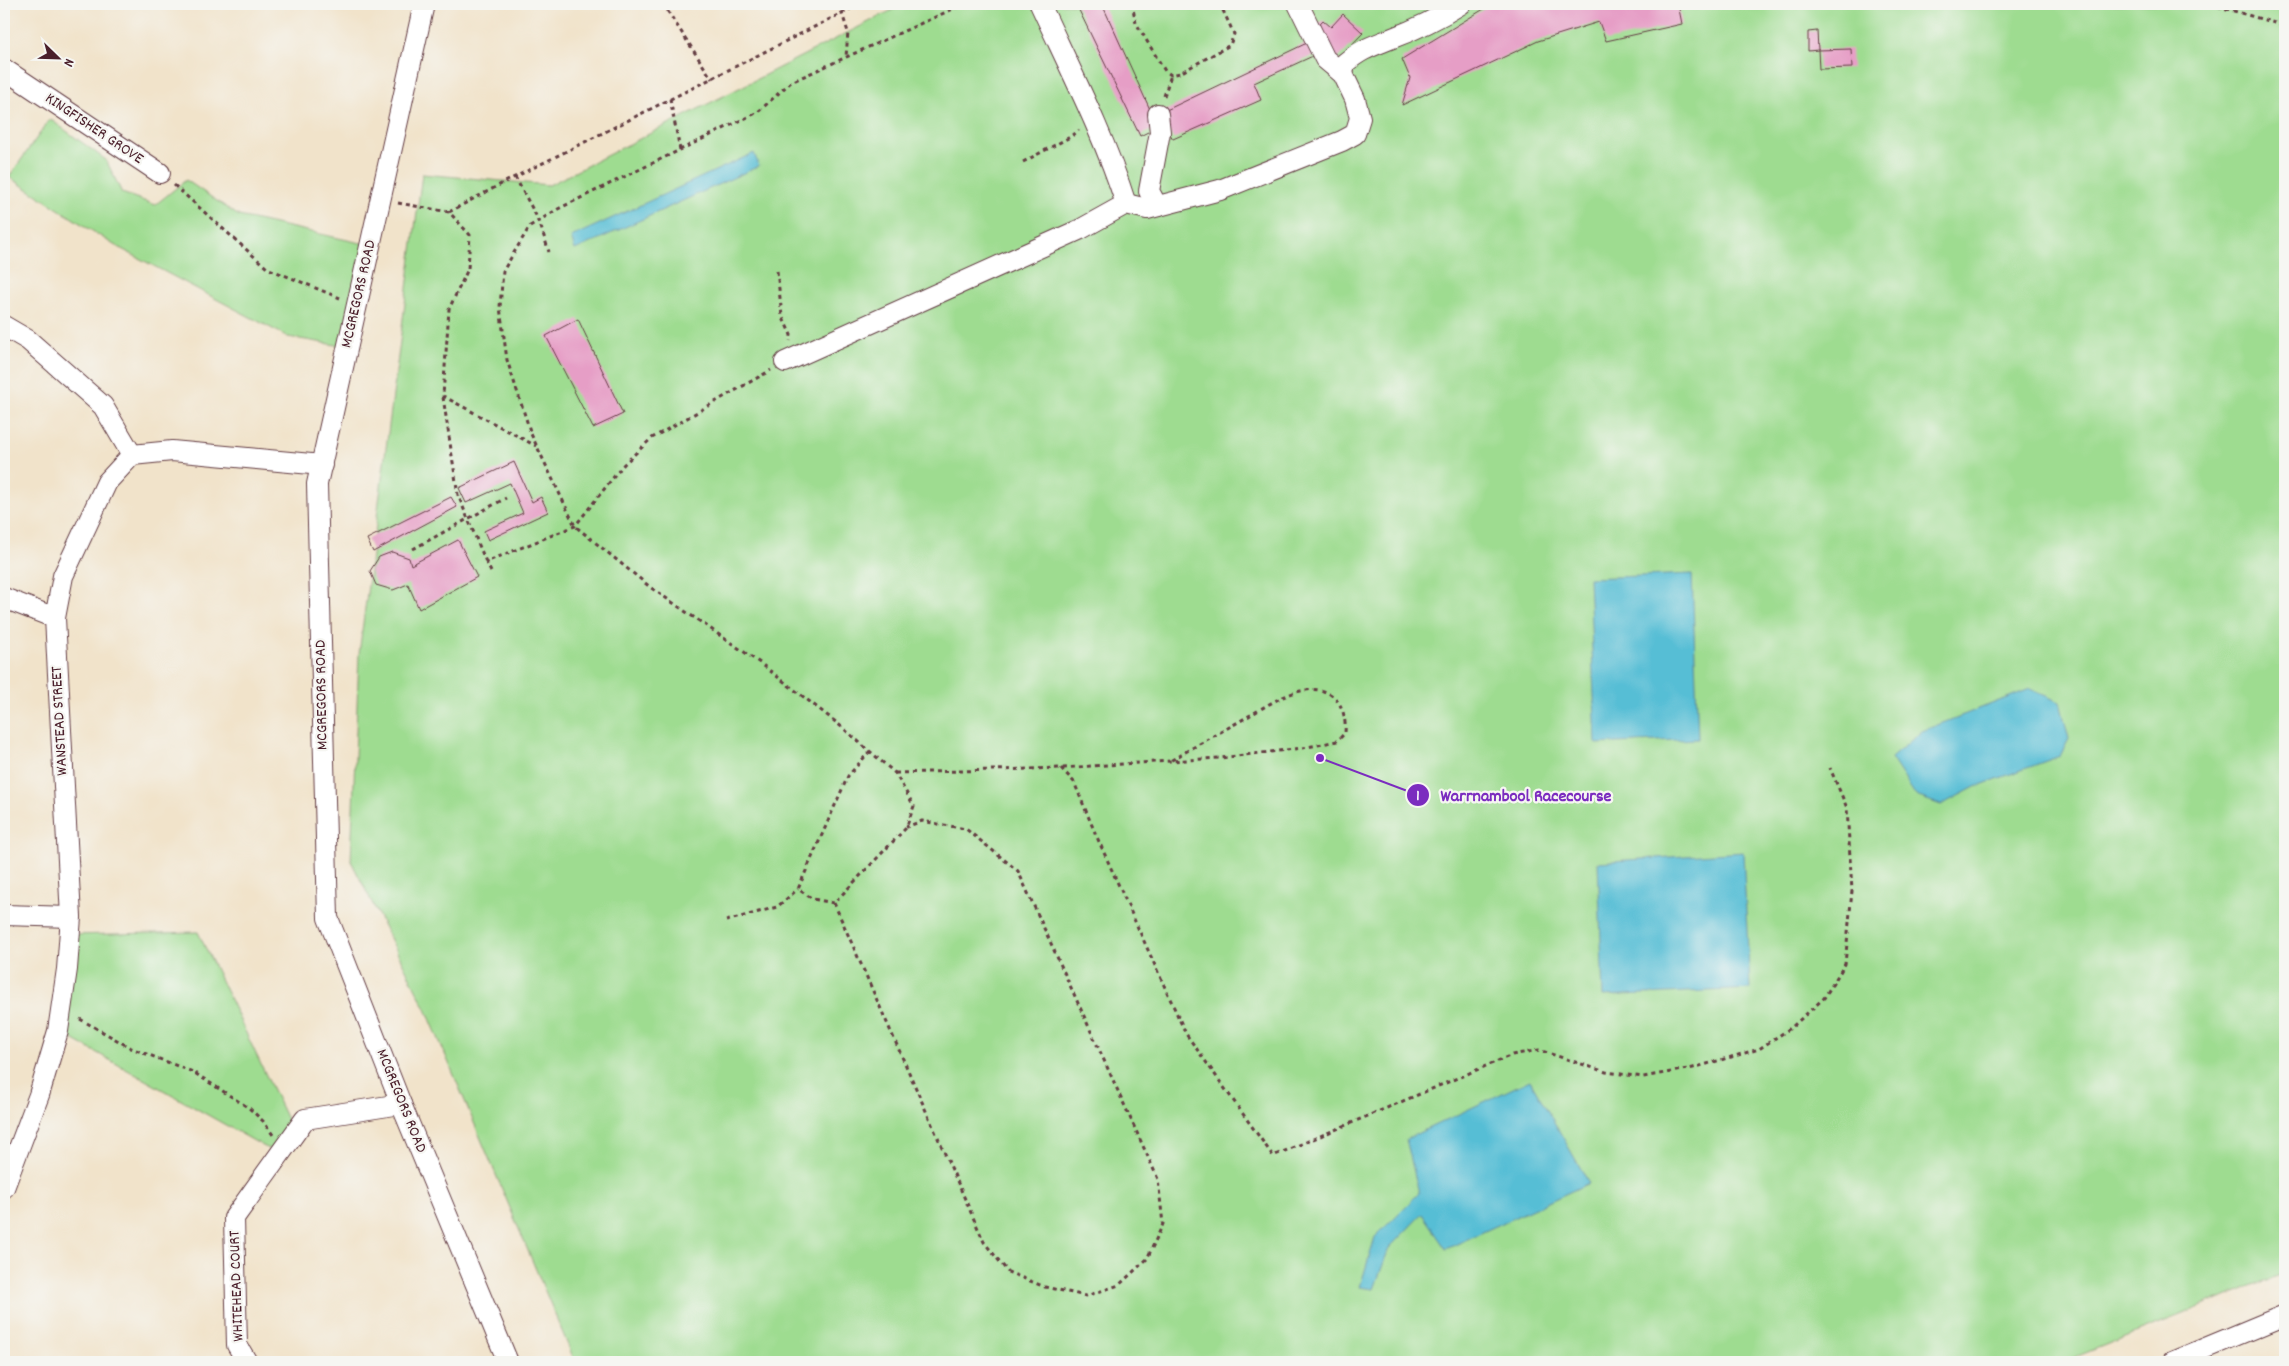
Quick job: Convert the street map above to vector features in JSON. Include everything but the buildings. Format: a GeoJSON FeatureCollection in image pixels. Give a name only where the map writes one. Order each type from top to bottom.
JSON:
{"type":"FeatureCollection","features":[{"type":"Feature","properties":{"kind":"street","name":"MCGREGORS ROAD"},"geometry":{"type":"LineString","coordinates":[[424,4],[317,484],[328,918],[401,1104],[508,1362]]}},
{"type":"Feature","properties":{"kind":"street"},"geometry":{"type":"LineString","coordinates":[[1040,4],[1092,117],[1119,181],[1126,204]]}},
{"type":"Feature","properties":{"kind":"street"},"geometry":{"type":"LineString","coordinates":[[785,362],[1081,229],[1126,204],[1147,209],[1220,190],[1355,134],[1360,118],[1355,99],[1343,74],[1325,59],[1298,4]]}},
{"type":"Feature","properties":{"kind":"street"},"geometry":{"type":"LineString","coordinates":[[1343,74],[1344,63],[1362,49],[1390,40],[1446,14],[1461,4]]}},
{"type":"Feature","properties":{"kind":"street","name":"KINGFISHER GROVE"},"geometry":{"type":"LineString","coordinates":[[4,69],[160,173]]}},
{"type":"Feature","properties":{"kind":"street"},"geometry":{"type":"LineString","coordinates":[[1157,206],[1149,191],[1160,132],[1158,114]]}},
{"type":"Feature","properties":{"kind":"street"},"geometry":{"type":"LineString","coordinates":[[4,326],[28,340],[102,406],[132,455],[172,450],[322,465]]}},
{"type":"Feature","properties":{"kind":"street","name":"WANSTEAD STREET"},"geometry":{"type":"LineString","coordinates":[[5,1181],[39,1094],[58,1031],[67,969],[71,917],[55,618],[62,576],[107,482],[132,455]]}},
{"type":"Feature","properties":{"kind":"street"},"geometry":{"type":"LineString","coordinates":[[4,598],[55,618]]}},
{"type":"Feature","properties":{"kind":"street"},"geometry":{"type":"LineString","coordinates":[[4,915],[71,917]]}},
{"type":"Feature","properties":{"kind":"street","name":"WHITEHEAD COURT"},"geometry":{"type":"LineString","coordinates":[[247,1362],[237,1345],[234,1218],[305,1119],[401,1104]]}},
{"type":"Feature","properties":{"kind":"street"},"geometry":{"type":"LineString","coordinates":[[2172,1362],[2285,1315]]}},
{"type":"Feature","properties":{"kind":"path"},"geometry":{"type":"LineString","coordinates":[[663,4],[712,79]]}},
{"type":"Feature","properties":{"kind":"path"},"geometry":{"type":"LineString","coordinates":[[839,4],[848,32],[846,57]]}},
{"type":"Feature","properties":{"kind":"path"},"geometry":{"type":"LineString","coordinates":[[449,212],[860,4]]}},
{"type":"Feature","properties":{"kind":"path"},"geometry":{"type":"LineString","coordinates":[[906,828],[914,806],[894,773],[870,751],[760,663],[650,587],[575,526],[537,446],[507,360],[500,307],[503,271],[530,226],[558,209],[758,112],[791,82],[964,4]]}},
{"type":"Feature","properties":{"kind":"path"},"geometry":{"type":"LineString","coordinates":[[1136,4],[1133,9],[1136,22],[1165,71],[1171,75],[1180,73],[1230,45],[1234,34],[1220,4]]}},
{"type":"Feature","properties":{"kind":"path"},"geometry":{"type":"LineString","coordinates":[[2210,4],[2285,26]]}},
{"type":"Feature","properties":{"kind":"path"},"geometry":{"type":"LineString","coordinates":[[1158,114],[1171,75]]}},
{"type":"Feature","properties":{"kind":"path"},"geometry":{"type":"LineString","coordinates":[[670,99],[680,150]]}},
{"type":"Feature","properties":{"kind":"path"},"geometry":{"type":"LineString","coordinates":[[1023,162],[1072,136],[1092,117]]}},
{"type":"Feature","properties":{"kind":"path"},"geometry":{"type":"LineString","coordinates":[[160,173],[267,268],[357,305]]}},
{"type":"Feature","properties":{"kind":"path"},"geometry":{"type":"LineString","coordinates":[[515,177],[539,221],[549,252]]}},
{"type":"Feature","properties":{"kind":"path"},"geometry":{"type":"LineString","coordinates":[[380,200],[449,212],[470,235],[468,269],[449,309],[442,396],[458,494],[491,572]]}},
{"type":"Feature","properties":{"kind":"path"},"geometry":{"type":"LineString","coordinates":[[486,562],[575,526],[624,464],[652,438],[785,362],[791,335],[782,316],[777,271]]}},
{"type":"Feature","properties":{"kind":"path"},"geometry":{"type":"LineString","coordinates":[[442,396],[537,446]]}},
{"type":"Feature","properties":{"kind":"path"},"geometry":{"type":"LineString","coordinates":[[413,549],[506,498]]}},
{"type":"Feature","properties":{"kind":"path"},"geometry":{"type":"LineString","coordinates":[[894,773],[1061,768],[1220,758],[1303,748],[1337,741],[1345,733],[1346,720],[1341,703],[1335,698],[1329,694],[1307,690],[1284,696],[1170,761]]}},
{"type":"Feature","properties":{"kind":"path"},"geometry":{"type":"LineString","coordinates":[[726,920],[778,907],[798,889],[848,776],[870,751]]}},
{"type":"Feature","properties":{"kind":"path"},"geometry":{"type":"LineString","coordinates":[[1061,768],[1074,782],[1186,1034],[1273,1156],[1512,1055],[1539,1050],[1606,1072],[1643,1077],[1693,1068],[1758,1049],[1792,1027],[1824,998],[1845,964],[1852,891],[1847,808],[1830,768]]}},
{"type":"Feature","properties":{"kind":"path"},"geometry":{"type":"LineString","coordinates":[[922,821],[966,829],[1018,870],[1158,1179],[1163,1224],[1147,1259],[1119,1285],[1086,1296],[1045,1287],[1008,1272],[984,1242],[834,903],[906,828],[922,821]]}},
{"type":"Feature","properties":{"kind":"path"},"geometry":{"type":"LineString","coordinates":[[798,889],[813,899],[834,903]]}},
{"type":"Feature","properties":{"kind":"path"},"geometry":{"type":"LineString","coordinates":[[80,1019],[132,1048],[193,1072],[241,1103],[263,1121],[283,1150]]}},
{"type":"Feature","properties":{"kind":"green space"},"geometry":{"type":"Polygon","coordinates":[[[904,4],[2285,4],[2285,1273],[2063,1362],[575,1362],[426,1009],[351,861],[359,654],[422,174],[549,185],[904,4]]]}},
{"type":"Feature","properties":{"kind":"green space"},"geometry":{"type":"Polygon","coordinates":[[[50,119],[106,160],[122,193],[155,205],[186,180],[239,216],[370,245],[348,347],[288,337],[114,245],[9,177],[50,119]]]}},
{"type":"Feature","properties":{"kind":"green space"},"geometry":{"type":"Polygon","coordinates":[[[198,932],[294,1134],[279,1155],[58,1031],[70,935],[198,932]]]}},
{"type":"Feature","properties":{"kind":"water"},"geometry":{"type":"Polygon","coordinates":[[[754,153],[759,166],[575,250],[571,237],[754,153]]]}},
{"type":"Feature","properties":{"kind":"water"},"geometry":{"type":"Polygon","coordinates":[[[1692,574],[1698,739],[1596,744],[1589,578],[1692,574]]]}},
{"type":"Feature","properties":{"kind":"water"},"geometry":{"type":"Polygon","coordinates":[[[2030,689],[2060,702],[2069,739],[2060,756],[1975,787],[1941,805],[1916,796],[1891,758],[1922,731],[2030,689]]]}},
{"type":"Feature","properties":{"kind":"water"},"geometry":{"type":"Polygon","coordinates":[[[1743,852],[1750,989],[1603,996],[1598,862],[1743,852]]]}},
{"type":"Feature","properties":{"kind":"water"},"geometry":{"type":"Polygon","coordinates":[[[1530,1080],[1589,1183],[1446,1249],[1422,1214],[1389,1248],[1374,1289],[1360,1287],[1375,1237],[1419,1193],[1406,1139],[1530,1080]]]}},
{"type":"Feature","properties":{"kind":"place","name":"Warrnambool Racecourse"},"geometry":{"type":"Point","coordinates":[1320,758]}}]}
